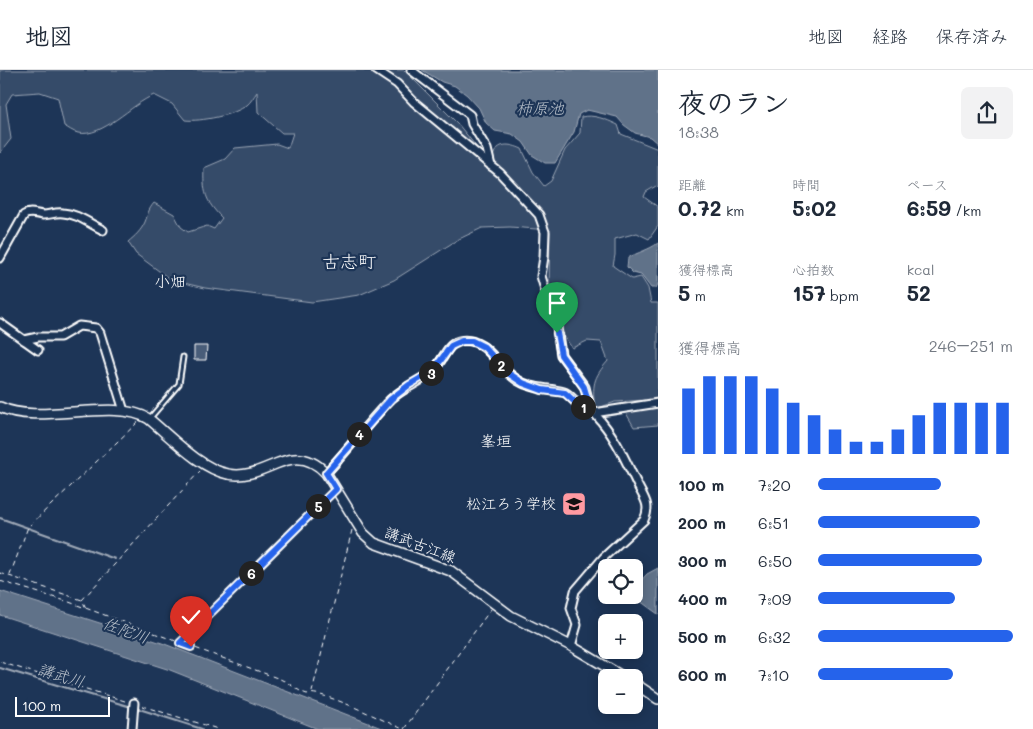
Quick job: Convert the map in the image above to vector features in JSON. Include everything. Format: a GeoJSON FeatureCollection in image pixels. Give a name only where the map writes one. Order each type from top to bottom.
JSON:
{"type":"FeatureCollection","features":[{"type":"Feature","properties":{"kind":"main road","name":"講武古江線"},"geometry":{"type":"LineString","coordinates":[[0,407],[10,412],[29,413],[124,412],[147,418],[205,465],[222,473],[235,475],[257,472],[287,459],[301,458],[318,466],[326,473],[356,523],[374,543],[451,571],[511,616],[571,646],[610,669]]}},
{"type":"Feature","properties":{"kind":"main road"},"geometry":{"type":"LineString","coordinates":[[643,689],[658,698]]}},
{"type":"Feature","properties":{"kind":"street"},"geometry":{"type":"LineString","coordinates":[[376,70],[397,84],[414,102],[491,166],[539,215],[544,232],[544,257],[541,276],[554,313],[561,355],[584,387],[593,412],[622,450],[646,500],[648,513],[644,520],[604,557],[575,591],[571,608],[577,625],[571,646]]}},
{"type":"Feature","properties":{"kind":"street"},"geometry":{"type":"LineString","coordinates":[[411,70],[470,115],[472,124],[487,149],[491,166]]}},
{"type":"Feature","properties":{"kind":"street"},"geometry":{"type":"LineString","coordinates":[[0,258],[24,215],[28,212],[46,215],[61,212],[72,214],[82,217],[103,230]]}},
{"type":"Feature","properties":{"kind":"street"},"geometry":{"type":"LineString","coordinates":[[0,323],[38,350]]}},
{"type":"Feature","properties":{"kind":"street"},"geometry":{"type":"LineString","coordinates":[[24,340],[38,337],[60,337],[79,326],[96,328],[100,333],[124,412]]}},
{"type":"Feature","properties":{"kind":"street"},"geometry":{"type":"LineString","coordinates":[[326,473],[391,399],[409,385],[433,371],[451,346],[462,341],[472,341],[484,347],[508,373],[523,383],[542,390],[565,393],[577,404],[593,412],[658,403]]}},
{"type":"Feature","properties":{"kind":"street"},"geometry":{"type":"LineString","coordinates":[[132,729],[133,707]]}},
{"type":"Feature","properties":{"kind":"lane"},"geometry":{"type":"LineString","coordinates":[[147,418],[179,384],[183,357]]}},
{"type":"Feature","properties":{"kind":"path"},"geometry":{"type":"LineString","coordinates":[[10,576],[24,532],[28,527],[147,418]]}},
{"type":"Feature","properties":{"kind":"path"},"geometry":{"type":"LineString","coordinates":[[82,600],[205,465]]}},
{"type":"Feature","properties":{"kind":"path"},"geometry":{"type":"LineString","coordinates":[[180,643],[336,489]]}},
{"type":"Feature","properties":{"kind":"path"},"geometry":{"type":"LineString","coordinates":[[312,692],[353,527],[356,523]]}},
{"type":"Feature","properties":{"kind":"path"},"geometry":{"type":"LineString","coordinates":[[0,573],[82,600],[86,609]]}},
{"type":"Feature","properties":{"kind":"path"},"geometry":{"type":"LineString","coordinates":[[0,581],[86,609],[280,678],[292,684],[298,691],[307,694],[312,692],[355,707],[403,729],[494,604]]}},
{"type":"Feature","properties":{"kind":"path"},"geometry":{"type":"LineString","coordinates":[[0,662],[133,707],[218,729]]}},
{"type":"Feature","properties":{"kind":"shaded area"},"geometry":{"type":"Polygon","coordinates":[[[0,70],[404,70],[458,124],[487,160],[493,157],[501,146],[509,145],[522,149],[533,172],[544,186],[551,181],[565,150],[580,133],[581,117],[595,117],[618,125],[621,134],[658,149],[658,188],[656,186],[646,192],[644,197],[658,207],[658,226],[649,239],[637,233],[615,239],[613,266],[632,279],[641,277],[648,288],[651,303],[658,303],[658,425],[634,427],[626,413],[646,409],[645,400],[615,402],[595,409],[595,382],[599,372],[608,361],[601,342],[587,341],[572,348],[560,330],[558,310],[552,299],[549,287],[550,230],[510,227],[482,228],[457,240],[394,280],[359,295],[312,302],[205,288],[171,280],[136,254],[128,242],[142,228],[154,203],[174,214],[181,227],[188,232],[207,226],[214,229],[222,218],[206,195],[204,168],[225,159],[235,148],[277,144],[288,148],[293,133],[282,133],[258,112],[257,92],[242,109],[217,117],[199,120],[185,120],[172,104],[154,95],[145,99],[107,126],[88,133],[78,133],[64,126],[58,98],[40,92],[12,94],[6,104],[11,139],[0,153],[0,70]]]}},
{"type":"Feature","properties":{"kind":"water","name":"柿原池"},"geometry":{"type":"Polygon","coordinates":[[[422,70],[658,70],[658,144],[650,137],[635,133],[617,117],[587,110],[579,114],[574,132],[555,163],[545,163],[532,155],[523,142],[512,134],[495,131],[486,123],[479,108],[467,95],[455,86],[442,82],[422,70]]]}},
{"type":"Feature","properties":{"kind":"water"},"geometry":{"type":"Polygon","coordinates":[[[658,243],[658,284],[656,288],[651,288],[641,275],[633,273],[627,267],[628,258],[658,243]]]}},
{"type":"Feature","properties":{"kind":"water"},"geometry":{"type":"Polygon","coordinates":[[[658,568],[658,614],[643,603],[643,578],[658,568]]]}},
{"type":"Feature","properties":{"kind":"water"},"geometry":{"type":"Polygon","coordinates":[[[0,591],[162,643],[384,729],[318,729],[170,670],[0,615],[0,591]]]}},
{"type":"Feature","properties":{"kind":"building"},"geometry":{"type":"Polygon","coordinates":[[[194,346],[207,346],[206,360],[194,360],[194,346]]]}},
{"type":"Feature","properties":{"kind":"waterway"},"geometry":{"type":"LineString","coordinates":[[0,518],[115,559]]}},
{"type":"Feature","properties":{"kind":"waterway","name":"講武川"},"geometry":{"type":"LineString","coordinates":[[0,668],[131,707]]}},
{"type":"Feature","properties":{"kind":"waterway","name":"講武川"},"geometry":{"type":"LineString","coordinates":[[136,708],[202,729]]}},
{"type":"Feature","properties":{"kind":"place","name":"松江ろう学校"},"geometry":{"type":"Point","coordinates":[574,504]}},
{"type":"Feature","properties":{"kind":"district","name":"古志町"},"geometry":{"type":"Point","coordinates":[349,262]}},
{"type":"Feature","properties":{"kind":"district","name":"小畑"},"geometry":{"type":"Point","coordinates":[170,281]}},
{"type":"Feature","properties":{"kind":"district","name":"峯垣"},"geometry":{"type":"Point","coordinates":[496,441]}},
{"type":"Feature","properties":{"kind":"route"},"geometry":{"type":"LineString","coordinates":[[191,647],[180,643],[336,489],[326,473],[355,438],[400,391],[423,379],[433,371],[456,342],[467,340],[477,343],[484,347],[516,380],[542,390],[565,393],[577,404],[591,411],[584,387],[561,355],[557,333]]}},
{"type":"Feature","properties":{"kind":"water label","name":"佐陀川"},"geometry":{"type":"Point","coordinates":[126,630]}}]}
